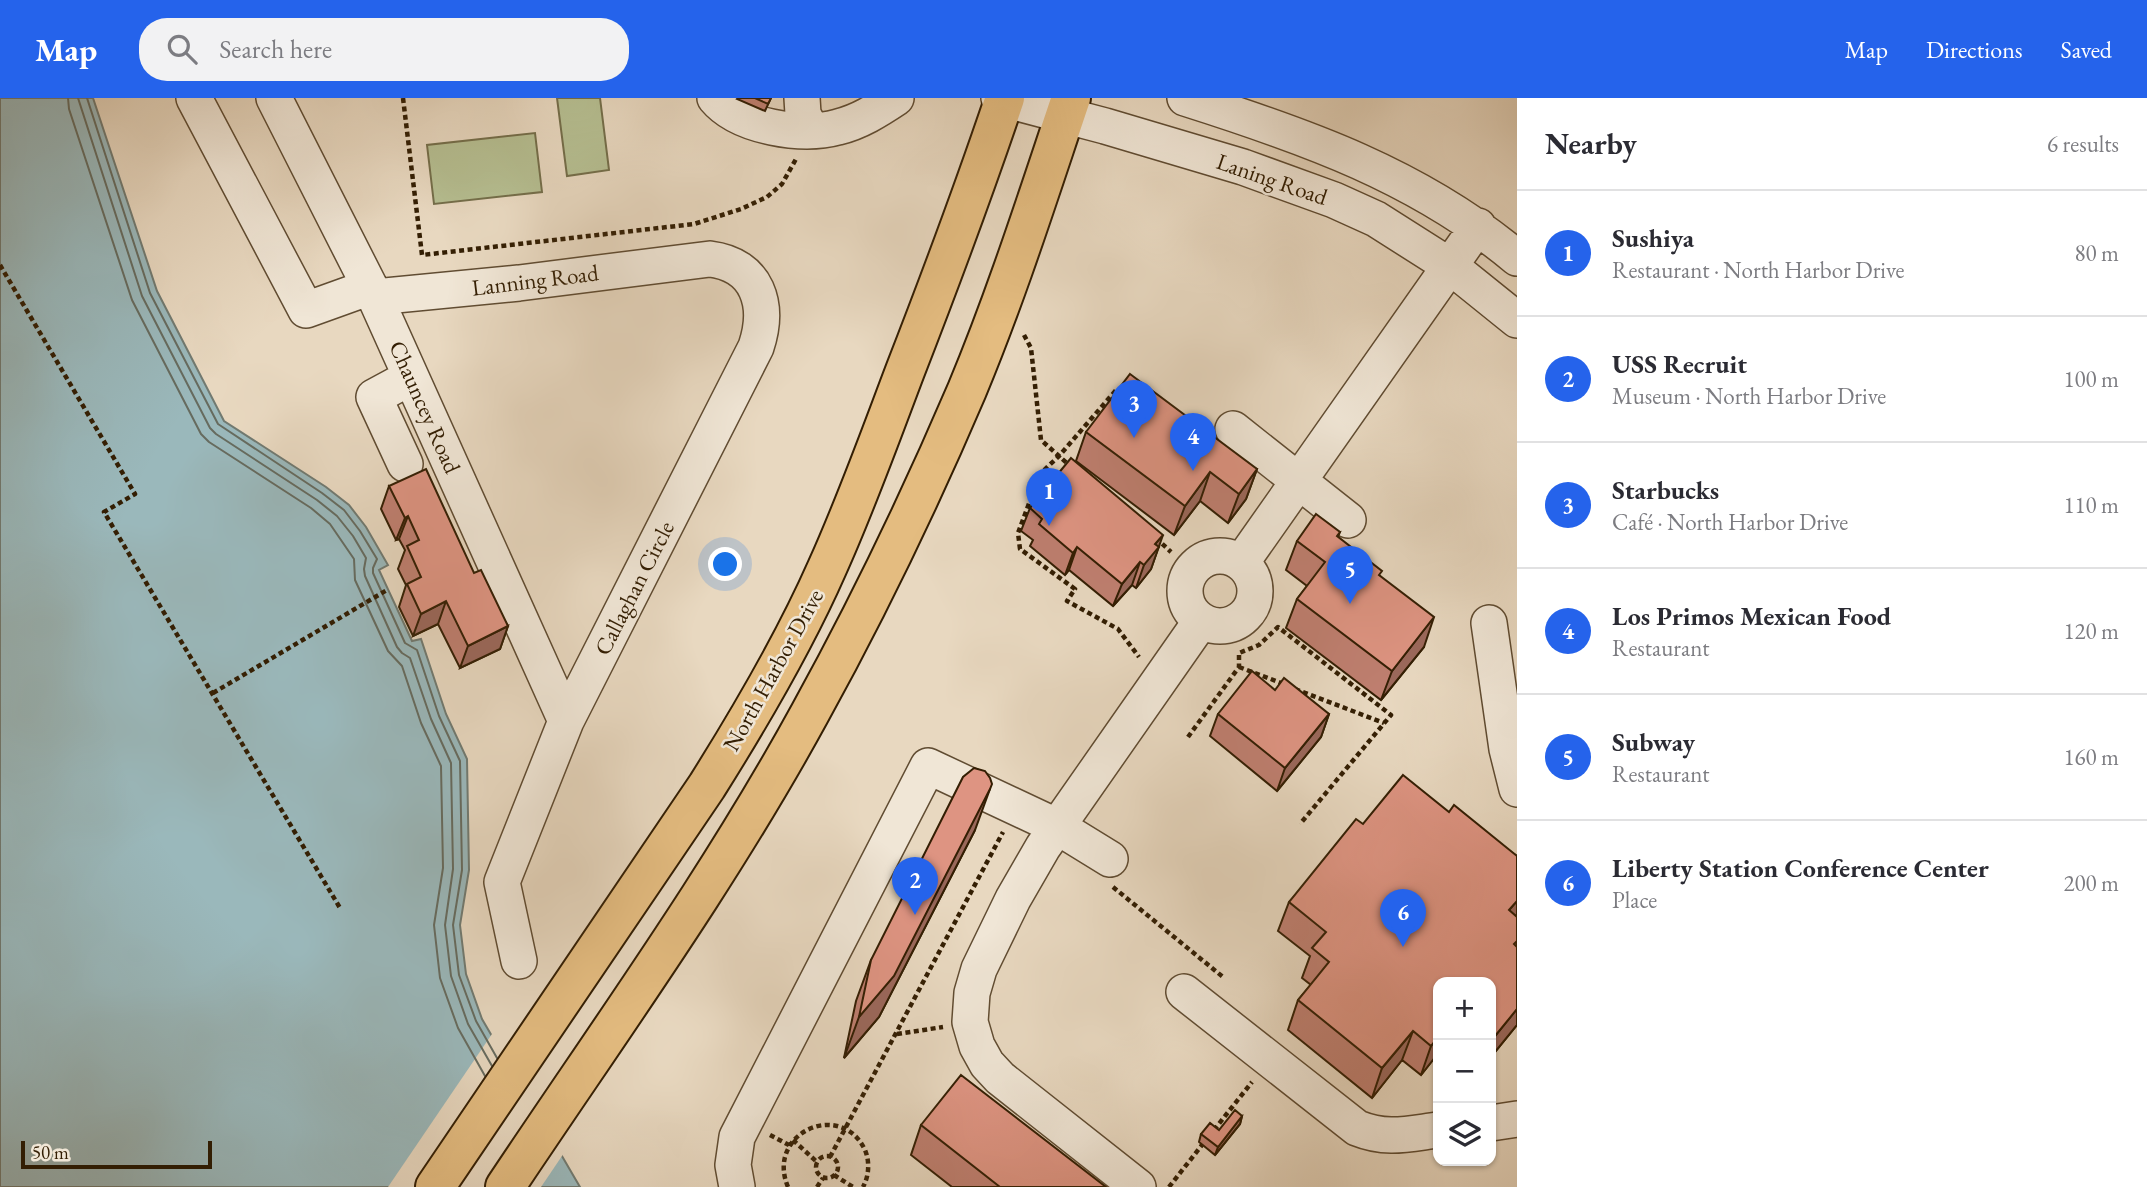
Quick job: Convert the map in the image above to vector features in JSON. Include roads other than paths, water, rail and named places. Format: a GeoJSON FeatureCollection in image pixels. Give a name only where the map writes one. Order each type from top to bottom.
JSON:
{"type":"FeatureCollection","features":[{"type":"Feature","properties":{"kind":"main road","name":"North Harbor Drive"},"geometry":{"type":"LineString","coordinates":[[435,1187],[742,730],[826,571],[936,291],[1003,99]]}},
{"type":"Feature","properties":{"kind":"main road"},"geometry":{"type":"LineString","coordinates":[[505,1187],[714,874],[785,758],[830,677],[896,547],[967,389],[1036,205],[1068,107]]}},
{"type":"Feature","properties":{"kind":"street","name":"Lanning Road"},"geometry":{"type":"LineString","coordinates":[[194,98],[306,310],[372,292],[519,283],[695,260]]}},
{"type":"Feature","properties":{"kind":"street","name":"Chauncey Road"},"geometry":{"type":"LineString","coordinates":[[274,98],[372,292],[566,721]]}},
{"type":"Feature","properties":{"kind":"street"},"geometry":{"type":"LineString","coordinates":[[715,98],[732,113],[772,127],[804,120],[838,127],[856,121],[896,98]]}},
{"type":"Feature","properties":{"kind":"street","name":"Laning Road"},"geometry":{"type":"LineString","coordinates":[[1185,98],[1338,151],[1412,187],[1514,248]]}},
{"type":"Feature","properties":{"kind":"street","name":"Laning Road"},"geometry":{"type":"LineString","coordinates":[[1003,99],[1068,107],[1105,126],[1243,167],[1334,200],[1376,219],[1450,266],[1517,320]]}},
{"type":"Feature","properties":{"kind":"street"},"geometry":{"type":"LineString","coordinates":[[1241,563],[1478,226]]}},
{"type":"Feature","properties":{"kind":"street","name":"Callaghan Circle"},"geometry":{"type":"LineString","coordinates":[[519,961],[502,882],[566,721],[761,333],[761,302],[757,289],[746,275],[726,261],[695,260]]}},
{"type":"Feature","properties":{"kind":"street"},"geometry":{"type":"LineString","coordinates":[[405,464],[374,397],[411,377]]}},
{"type":"Feature","properties":{"kind":"street"},"geometry":{"type":"LineString","coordinates":[[1233,429],[1348,520]]}},
{"type":"Feature","properties":{"kind":"street"},"geometry":{"type":"LineString","coordinates":[[1220,556],[1241,563],[1254,583],[1255,595],[1245,616],[1224,626],[1212,626],[1200,621],[1192,614],[1184,593],[1191,572],[1209,558],[1220,556]]}},
{"type":"Feature","properties":{"kind":"street"},"geometry":{"type":"LineString","coordinates":[[1138,1187],[1000,1078],[987,1064],[976,1046],[970,1022],[972,993],[978,969],[1043,847],[1200,621]]}},
{"type":"Feature","properties":{"kind":"street"},"geometry":{"type":"LineString","coordinates":[[1489,624],[1508,758],[1517,789]]}},
{"type":"Feature","properties":{"kind":"street"},"geometry":{"type":"LineString","coordinates":[[737,1187],[733,1165],[737,1137],[929,765],[1058,828],[1109,872]]}},
{"type":"Feature","properties":{"kind":"street"},"geometry":{"type":"LineString","coordinates":[[1184,992],[1357,1128],[1376,1135],[1433,1130]]}},
{"type":"Feature","properties":{"kind":"street"},"geometry":{"type":"LineString","coordinates":[[1496,1122],[1517,1119]]}},
{"type":"Feature","properties":{"kind":"water"},"geometry":{"type":"Polygon","coordinates":[[[0,98],[93,98],[157,291],[224,421],[326,487],[349,505],[366,527],[388,565],[379,570],[412,641],[421,639],[446,714],[467,759],[469,870],[460,925],[466,974],[482,1019],[580,1187],[0,1187],[0,98]]]}},
{"type":"Feature","properties":{"kind":"place","name":"Starbucks"},"geometry":{"type":"Point","coordinates":[1134,438]}},
{"type":"Feature","properties":{"kind":"place","name":"Los Primos Mexican Food"},"geometry":{"type":"Point","coordinates":[1193,471]}},
{"type":"Feature","properties":{"kind":"place","name":"Sushiya"},"geometry":{"type":"Point","coordinates":[1049,526]}},
{"type":"Feature","properties":{"kind":"place","name":"Subway"},"geometry":{"type":"Point","coordinates":[1350,604]}},
{"type":"Feature","properties":{"kind":"place","name":"USS Recruit"},"geometry":{"type":"Point","coordinates":[915,915]}},
{"type":"Feature","properties":{"kind":"place","name":"Liberty Station Conference Center"},"geometry":{"type":"Point","coordinates":[1403,947]}}]}
